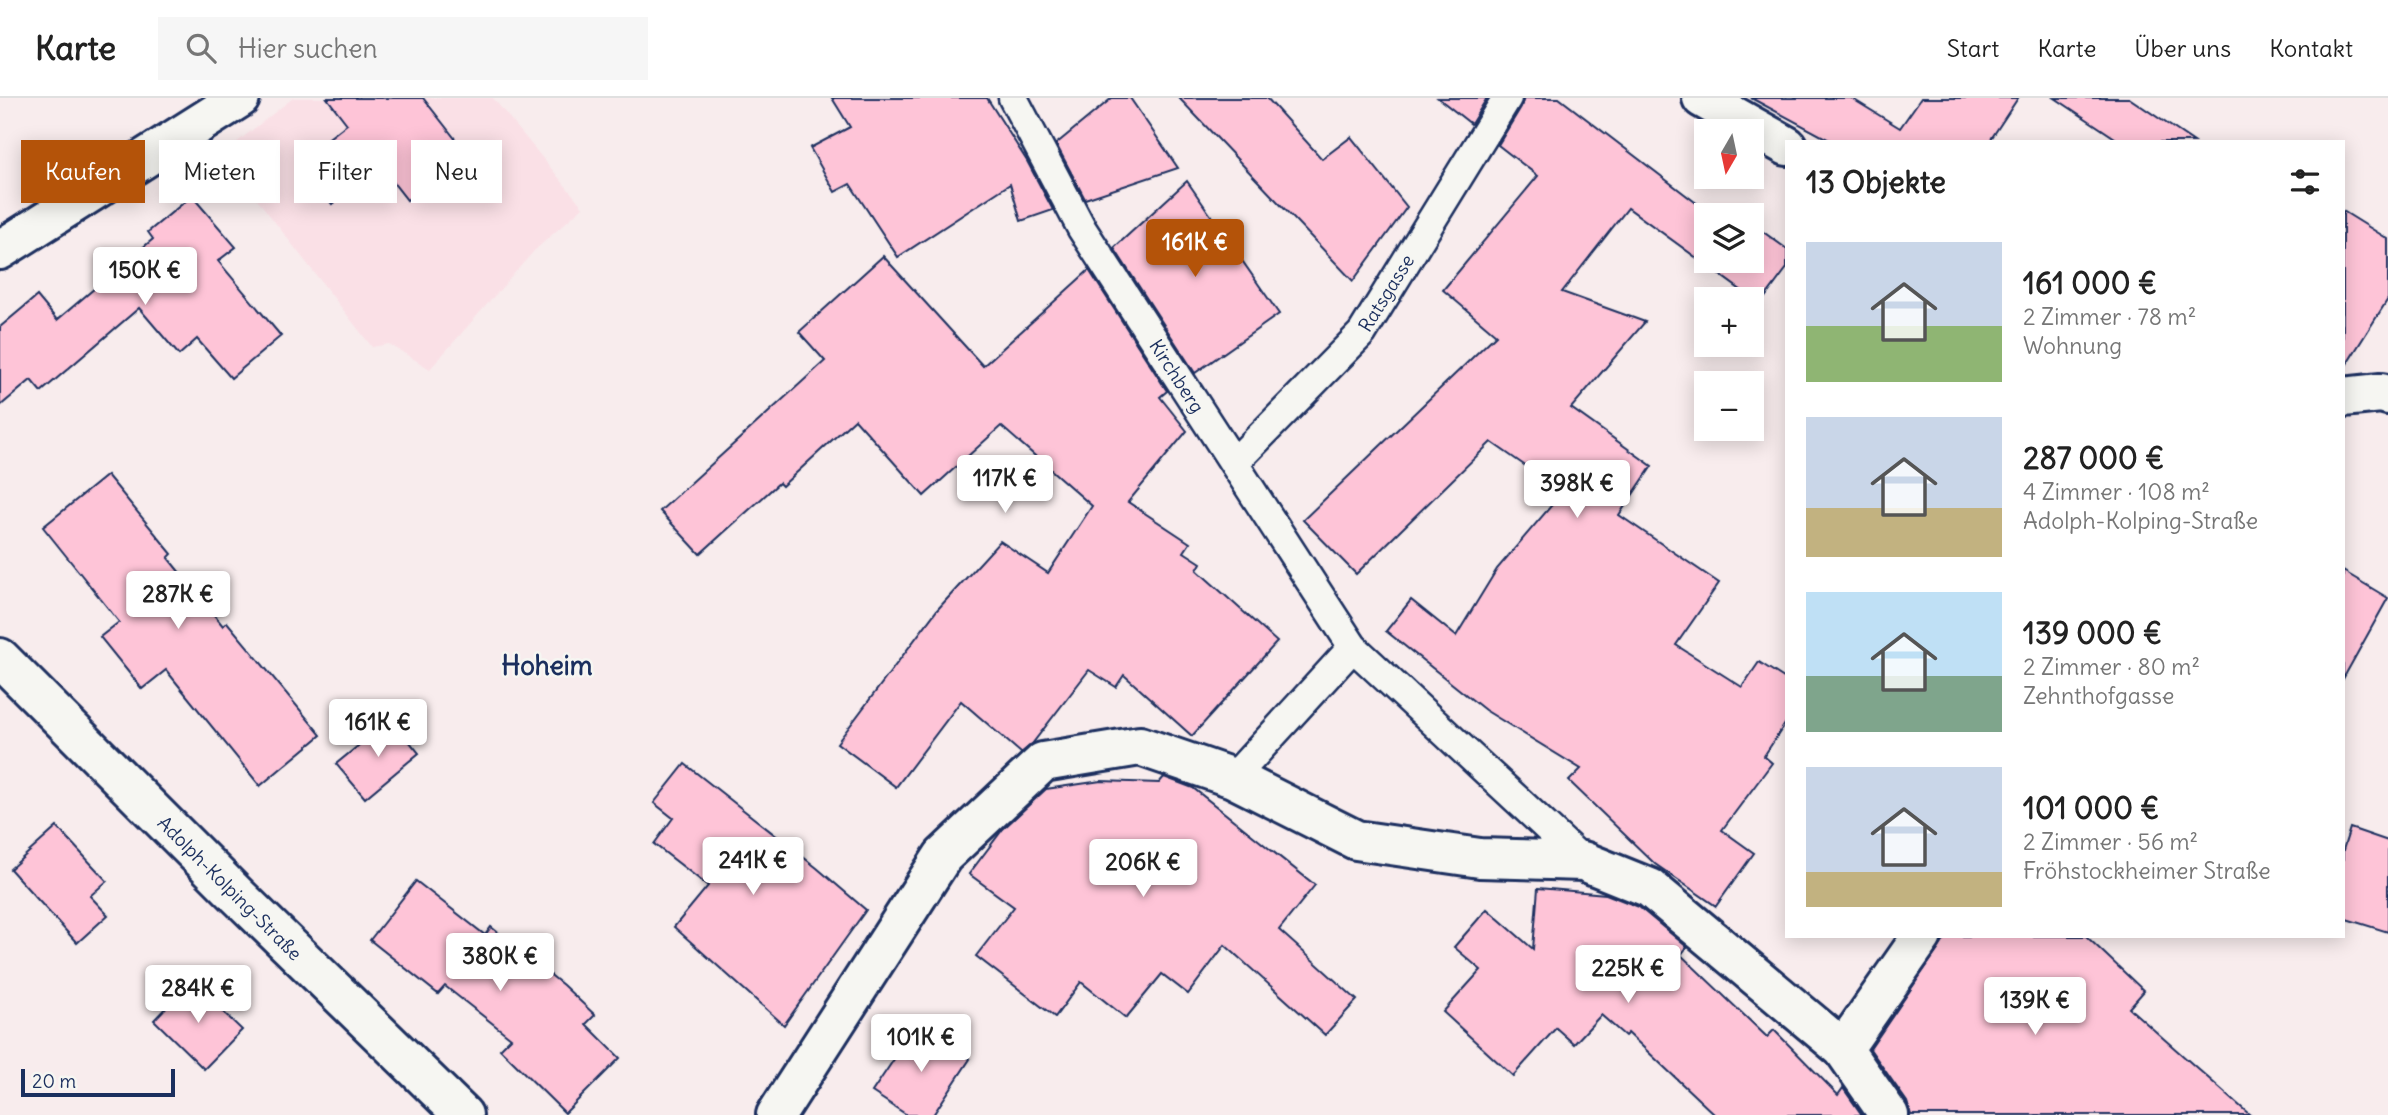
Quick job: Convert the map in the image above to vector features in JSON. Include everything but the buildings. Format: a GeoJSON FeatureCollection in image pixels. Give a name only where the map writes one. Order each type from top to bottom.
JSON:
{"type":"FeatureCollection","features":[{"type":"Feature","properties":{"kind":"street"},"geometry":{"type":"LineString","coordinates":[[0,250],[240,98]]}},
{"type":"Feature","properties":{"kind":"street"},"geometry":{"type":"LineString","coordinates":[[1702,98],[1785,145]]}},
{"type":"Feature","properties":{"kind":"street"},"geometry":{"type":"LineString","coordinates":[[2345,397],[2381,393],[2388,395]]}},
{"type":"Feature","properties":{"kind":"street","name":"Adolph-Kolping-Straße"},"geometry":{"type":"LineString","coordinates":[[0,658],[238,896],[463,1115]]}},
{"type":"Feature","properties":{"kind":"street"},"geometry":{"type":"LineString","coordinates":[[776,1115],[943,856],[1043,762],[1140,746],[1233,778],[1356,840],[1480,858],[1583,861],[1650,888],[1843,1049],[1889,1115]]}},
{"type":"Feature","properties":{"kind":"street"},"geometry":{"type":"LineString","coordinates":[[1843,1049],[1921,938]]}},
{"type":"Feature","properties":{"kind":"lane","name":"Kirchberg"},"geometry":{"type":"LineString","coordinates":[[1013,98],[1082,229],[1353,647],[1583,861]]}},
{"type":"Feature","properties":{"kind":"lane","name":"Ratsgasse"},"geometry":{"type":"LineString","coordinates":[[1234,463],[1362,333],[1507,98]]}},
{"type":"Feature","properties":{"kind":"lane"},"geometry":{"type":"LineString","coordinates":[[1233,778],[1353,647]]}},
{"type":"Feature","properties":{"kind":"shaded area"},"geometry":{"type":"Polygon","coordinates":[[[293,98],[493,98],[583,207],[534,251],[430,369],[389,344],[372,347],[260,203],[280,203],[280,140],[240,140],[293,98]]]}},
{"type":"Feature","properties":{"kind":"district","name":"Hoheim"},"geometry":{"type":"Point","coordinates":[547,665]}}]}
